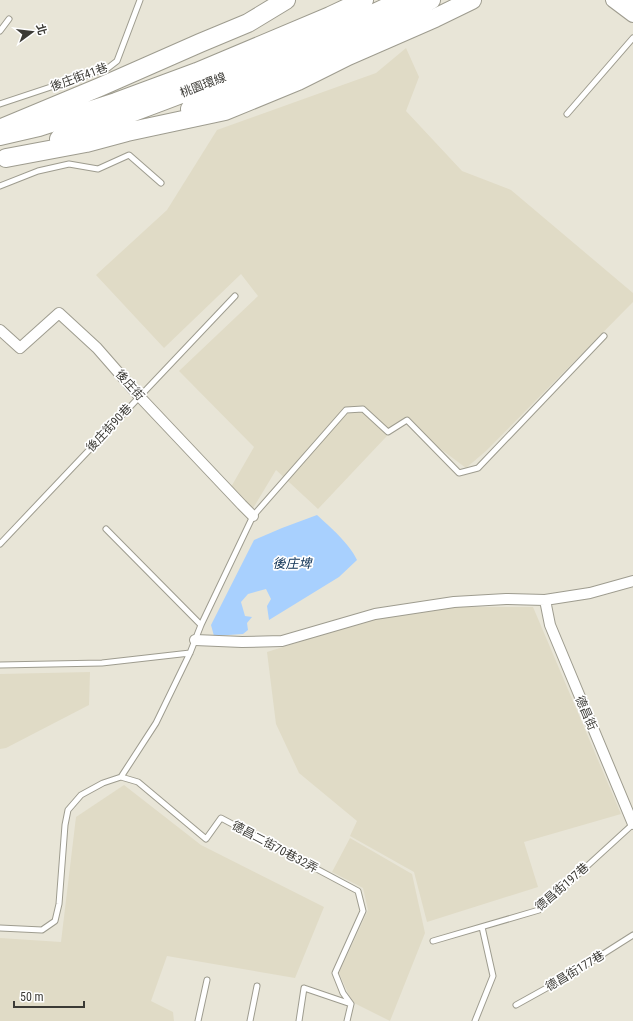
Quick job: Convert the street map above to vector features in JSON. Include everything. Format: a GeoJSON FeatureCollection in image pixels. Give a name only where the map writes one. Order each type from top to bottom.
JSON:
{"type":"FeatureCollection","features":[{"type":"Feature","properties":{"kind":"highway"},"geometry":{"type":"LineString","coordinates":[[151,64],[264,0]]}},
{"type":"Feature","properties":{"kind":"highway"},"geometry":{"type":"LineString","coordinates":[[0,129],[100,88],[151,64],[248,23],[286,0]]}},
{"type":"Feature","properties":{"kind":"highway","name":"桃園環線"},"geometry":{"type":"LineString","coordinates":[[0,136],[40,128],[123,100],[197,72],[330,16],[364,0]]}},
{"type":"Feature","properties":{"kind":"highway","name":"桃園環線"},"geometry":{"type":"LineString","coordinates":[[3,159],[121,117],[276,57],[340,30],[402,0]]}},
{"type":"Feature","properties":{"kind":"highway"},"geometry":{"type":"LineString","coordinates":[[127,132],[258,83],[432,0]]}},
{"type":"Feature","properties":{"kind":"highway"},"geometry":{"type":"LineString","coordinates":[[3,159],[86,143],[127,132],[225,111],[298,81],[348,56],[472,0]]}},
{"type":"Feature","properties":{"kind":"highway"},"geometry":{"type":"LineString","coordinates":[[623,0],[633,6]]}},
{"type":"Feature","properties":{"kind":"main road"},"geometry":{"type":"LineString","coordinates":[[613,0],[633,15]]}},
{"type":"Feature","properties":{"kind":"street","name":"後庄街"},"geometry":{"type":"LineString","coordinates":[[0,330],[20,348],[59,313],[97,348],[139,396],[254,516]]}},
{"type":"Feature","properties":{"kind":"street"},"geometry":{"type":"LineString","coordinates":[[195,640],[242,642],[282,641],[375,614],[454,602],[506,599],[545,600],[590,593],[633,581]]}},
{"type":"Feature","properties":{"kind":"street","name":"德昌街"},"geometry":{"type":"LineString","coordinates":[[545,600],[550,625],[633,824]]}},
{"type":"Feature","properties":{"kind":"lane","name":"後庄街41巷"},"geometry":{"type":"LineString","coordinates":[[0,104],[108,68],[117,61],[140,0]]}},
{"type":"Feature","properties":{"kind":"lane"},"geometry":{"type":"LineString","coordinates":[[0,31],[8,19]]}},
{"type":"Feature","properties":{"kind":"lane"},"geometry":{"type":"LineString","coordinates":[[567,114],[633,38]]}},
{"type":"Feature","properties":{"kind":"lane"},"geometry":{"type":"LineString","coordinates":[[0,186],[38,171],[69,164],[98,169],[129,154],[161,183]]}},
{"type":"Feature","properties":{"kind":"lane","name":"後庄街90巷"},"geometry":{"type":"LineString","coordinates":[[0,544],[235,296]]}},
{"type":"Feature","properties":{"kind":"lane"},"geometry":{"type":"LineString","coordinates":[[0,928],[42,930],[55,921],[59,904],[65,825],[68,810],[81,795],[103,783],[121,777],[156,723],[190,653],[201,625],[254,516],[346,410],[363,409],[388,432],[407,420],[459,473],[478,468],[604,336]]}},
{"type":"Feature","properties":{"kind":"lane"},"geometry":{"type":"LineString","coordinates":[[106,529],[201,625]]}},
{"type":"Feature","properties":{"kind":"lane"},"geometry":{"type":"LineString","coordinates":[[0,665],[102,663],[190,653]]}},
{"type":"Feature","properties":{"kind":"lane","name":"德昌二街70巷32弄"},"geometry":{"type":"LineString","coordinates":[[121,777],[138,782],[206,839],[221,818],[358,891],[363,911],[335,973],[343,992],[351,1004]]}},
{"type":"Feature","properties":{"kind":"lane","name":"德昌街197巷"},"geometry":{"type":"LineString","coordinates":[[434,941],[539,910],[633,824]]}},
{"type":"Feature","properties":{"kind":"lane"},"geometry":{"type":"LineString","coordinates":[[475,1021],[493,976],[482,927]]}},
{"type":"Feature","properties":{"kind":"lane","name":"德昌街177巷"},"geometry":{"type":"LineString","coordinates":[[516,1005],[570,975],[633,935]]}},
{"type":"Feature","properties":{"kind":"lane"},"geometry":{"type":"LineString","coordinates":[[198,1021],[207,980]]}},
{"type":"Feature","properties":{"kind":"lane"},"geometry":{"type":"LineString","coordinates":[[250,1021],[257,986]]}},
{"type":"Feature","properties":{"kind":"lane"},"geometry":{"type":"LineString","coordinates":[[299,1021],[304,988],[351,1004],[347,1021]]}},
{"type":"Feature","properties":{"kind":"shaded area"},"geometry":{"type":"Polygon","coordinates":[[[406,48],[419,77],[406,111],[462,171],[511,190],[633,293],[633,302],[486,451],[466,468],[402,420],[318,509],[276,470],[252,510],[231,487],[254,447],[179,371],[258,296],[241,274],[164,348],[96,275],[167,210],[217,130],[376,73],[406,48]]]}},
{"type":"Feature","properties":{"kind":"shaded area"},"geometry":{"type":"Polygon","coordinates":[[[456,607],[533,607],[621,814],[524,842],[538,887],[427,922],[414,872],[350,836],[357,821],[299,773],[276,724],[267,652],[378,617],[456,607]]]}},
{"type":"Feature","properties":{"kind":"shaded area"},"geometry":{"type":"Polygon","coordinates":[[[90,672],[89,705],[6,748],[0,749],[0,674],[90,672]]]}},
{"type":"Feature","properties":{"kind":"shaded area"},"geometry":{"type":"Polygon","coordinates":[[[124,785],[201,845],[324,907],[295,978],[167,956],[151,1001],[173,1012],[174,1021],[0,1021],[0,938],[61,942],[76,817],[124,785]]]}},
{"type":"Feature","properties":{"kind":"shaded area"},"geometry":{"type":"Polygon","coordinates":[[[350,838],[412,874],[425,933],[390,1021],[352,1002],[339,973],[368,910],[363,888],[332,872],[350,838]]]}},
{"type":"Feature","properties":{"kind":"water","name":"後庄埤"},"geometry":{"type":"Polygon","coordinates":[[[317,515],[345,542],[357,560],[339,577],[269,620],[267,606],[271,599],[266,589],[248,594],[241,602],[245,616],[252,617],[247,623],[248,630],[243,634],[214,636],[211,625],[254,540],[317,515]]]}}]}
